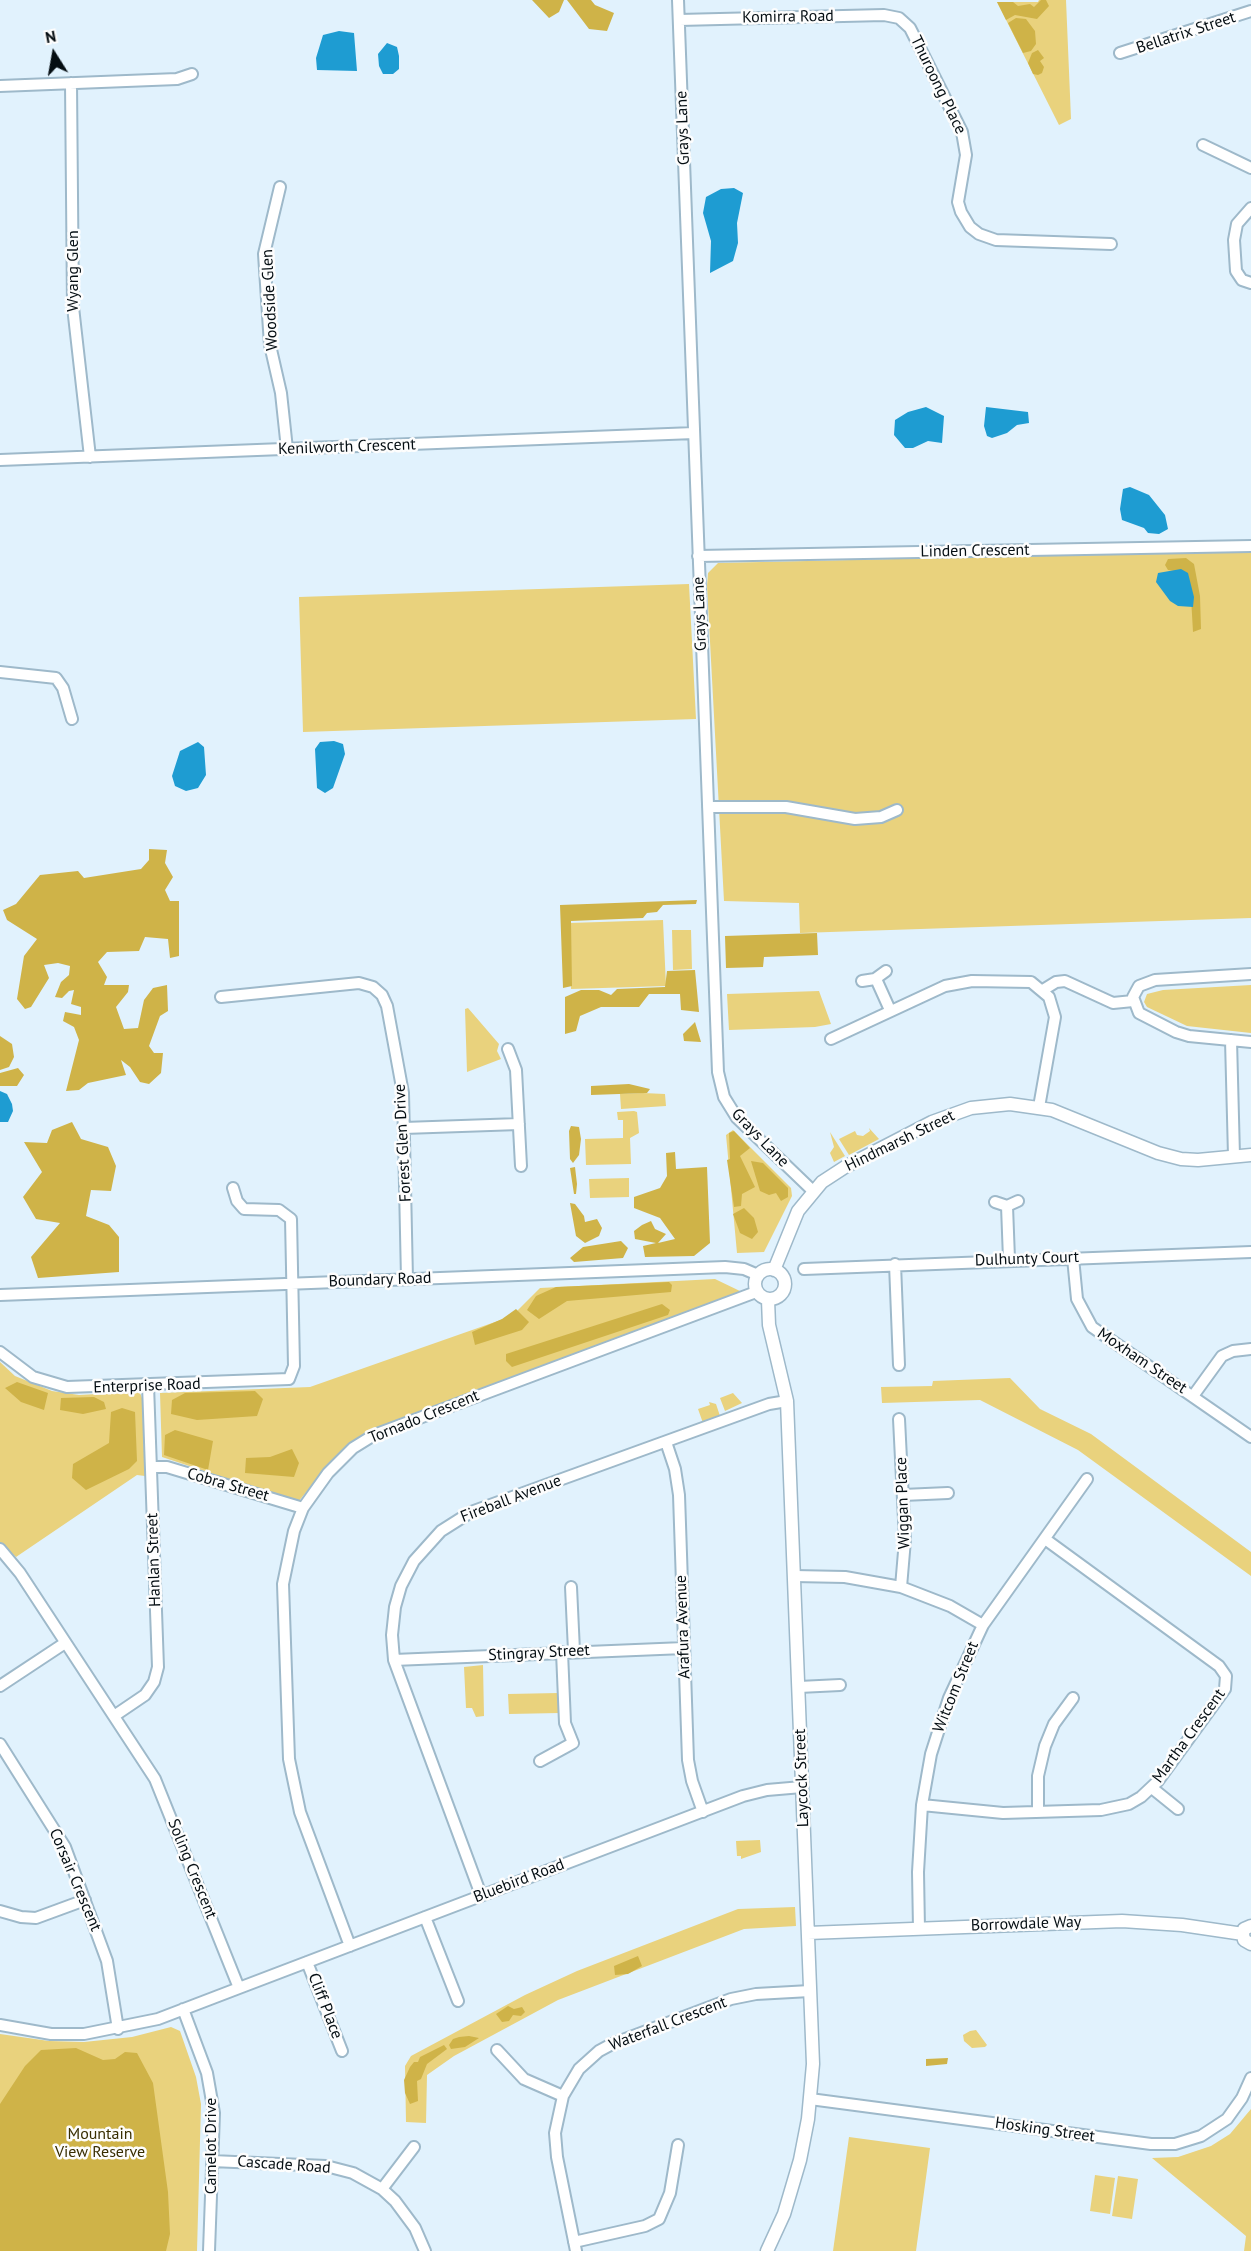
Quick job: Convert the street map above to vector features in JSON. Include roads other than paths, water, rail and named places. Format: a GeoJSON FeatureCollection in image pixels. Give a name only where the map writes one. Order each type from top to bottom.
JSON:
{"type":"FeatureCollection","features":[{"type":"Feature","properties":{"kind":"street","name":"Grays Lane"},"geometry":{"type":"LineString","coordinates":[[678,0],[716,1060],[720,1085],[736,1118],[813,1191]]}},
{"type":"Feature","properties":{"kind":"street","name":"Bellatrix Street"},"geometry":{"type":"LineString","coordinates":[[1120,52],[1251,11]]}},
{"type":"Feature","properties":{"kind":"street","name":"Komirra Road"},"geometry":{"type":"LineString","coordinates":[[679,20],[884,15],[898,17]]}},
{"type":"Feature","properties":{"kind":"street","name":"Thuroong Place"},"geometry":{"type":"LineString","coordinates":[[898,17],[910,28],[962,132],[966,155],[958,202],[970,226],[979,234],[996,240],[1111,244]]}},
{"type":"Feature","properties":{"kind":"street"},"geometry":{"type":"LineString","coordinates":[[0,86],[177,79],[192,74]]}},
{"type":"Feature","properties":{"kind":"street","name":"Wyang Glen"},"geometry":{"type":"LineString","coordinates":[[71,83],[73,307],[90,457]]}},
{"type":"Feature","properties":{"kind":"street"},"geometry":{"type":"LineString","coordinates":[[1203,145],[1251,168]]}},
{"type":"Feature","properties":{"kind":"street","name":"Woodside Glen"},"geometry":{"type":"LineString","coordinates":[[280,187],[264,254],[270,345],[281,393],[287,449]]}},
{"type":"Feature","properties":{"kind":"street"},"geometry":{"type":"LineString","coordinates":[[1251,208],[1238,224],[1234,240],[1236,271],[1242,280],[1251,283]]}},
{"type":"Feature","properties":{"kind":"street","name":"Kenilworth Crescent"},"geometry":{"type":"LineString","coordinates":[[0,460],[694,433]]}},
{"type":"Feature","properties":{"kind":"street","name":"Linden Crescent"},"geometry":{"type":"LineString","coordinates":[[698,556],[1251,546]]}},
{"type":"Feature","properties":{"kind":"street"},"geometry":{"type":"LineString","coordinates":[[0,672],[56,678],[63,688],[72,719]]}},
{"type":"Feature","properties":{"kind":"street"},"geometry":{"type":"LineString","coordinates":[[708,807],[786,807],[855,819],[881,817],[897,810]]}},
{"type":"Feature","properties":{"kind":"street"},"geometry":{"type":"LineString","coordinates":[[862,981],[876,979],[886,971]]}},
{"type":"Feature","properties":{"kind":"street"},"geometry":{"type":"LineString","coordinates":[[1251,974],[1149,981],[1136,988],[1133,1001],[1138,1013],[1176,1032],[1251,1042]]}},
{"type":"Feature","properties":{"kind":"street"},"geometry":{"type":"LineString","coordinates":[[876,979],[890,1010]]}},
{"type":"Feature","properties":{"kind":"street"},"geometry":{"type":"LineString","coordinates":[[831,1039],[927,992],[961,982],[1024,980],[1043,990],[1054,1006],[1055,1017],[1039,1107]]}},
{"type":"Feature","properties":{"kind":"street"},"geometry":{"type":"LineString","coordinates":[[1043,990],[1056,982],[1065,981],[1113,1003],[1133,1001]]}},
{"type":"Feature","properties":{"kind":"street","name":"Forest Glen Drive"},"geometry":{"type":"LineString","coordinates":[[221,997],[354,983],[373,987],[382,995],[387,1006],[403,1093],[407,1279]]}},
{"type":"Feature","properties":{"kind":"street"},"geometry":{"type":"LineString","coordinates":[[1231,1040],[1234,1156]]}},
{"type":"Feature","properties":{"kind":"street"},"geometry":{"type":"LineString","coordinates":[[508,1049],[516,1070],[520,1166]]}},
{"type":"Feature","properties":{"kind":"street","name":"Hindmarsh Street"},"geometry":{"type":"LineString","coordinates":[[774,1270],[792,1223],[813,1191],[844,1167],[948,1115],[988,1105],[1039,1107],[1063,1114],[1172,1157],[1198,1160],[1251,1155]]}},
{"type":"Feature","properties":{"kind":"street"},"geometry":{"type":"LineString","coordinates":[[404,1128],[519,1124]]}},
{"type":"Feature","properties":{"kind":"street"},"geometry":{"type":"LineString","coordinates":[[233,1188],[237,1202],[244,1209],[279,1210],[290,1216],[293,1249],[291,1283]]}},
{"type":"Feature","properties":{"kind":"street"},"geometry":{"type":"LineString","coordinates":[[995,1203],[1007,1206],[1018,1202]]}},
{"type":"Feature","properties":{"kind":"street"},"geometry":{"type":"LineString","coordinates":[[1007,1206],[1009,1259]]}},
{"type":"Feature","properties":{"kind":"street","name":"Dulhunty Court"},"geometry":{"type":"LineString","coordinates":[[804,1269],[1009,1259],[1251,1252]]}},
{"type":"Feature","properties":{"kind":"street","name":"Moxham Street"},"geometry":{"type":"LineString","coordinates":[[1073,1258],[1077,1299],[1092,1327],[1251,1437]]}},
{"type":"Feature","properties":{"kind":"street"},"geometry":{"type":"LineString","coordinates":[[895,1264],[899,1365]]}},
{"type":"Feature","properties":{"kind":"street","name":"Boundary Road"},"geometry":{"type":"LineString","coordinates":[[0,1295],[724,1267],[744,1269],[758,1275]]}},
{"type":"Feature","properties":{"kind":"street"},"geometry":{"type":"LineString","coordinates":[[774,1270],[782,1275],[785,1285],[778,1298],[768,1300],[756,1292],[754,1283],[758,1275],[762,1271],[774,1270]]}},
{"type":"Feature","properties":{"kind":"street","name":"Enterprise Road"},"geometry":{"type":"LineString","coordinates":[[0,1352],[25,1373],[56,1386],[81,1388],[281,1381],[289,1379],[294,1366],[291,1283]]}},
{"type":"Feature","properties":{"kind":"street","name":"Tornado Crescent"},"geometry":{"type":"LineString","coordinates":[[350,1946],[300,1812],[289,1759],[283,1584],[294,1531],[303,1508],[328,1473],[354,1448],[374,1435],[756,1292]]}},
{"type":"Feature","properties":{"kind":"street","name":"Laycock Street"},"geometry":{"type":"LineString","coordinates":[[767,2251],[784,2214],[796,2177],[810,2099],[813,2054],[787,1401],[769,1325],[768,1300]]}},
{"type":"Feature","properties":{"kind":"street"},"geometry":{"type":"LineString","coordinates":[[1193,1396],[1222,1356],[1233,1351],[1251,1349]]}},
{"type":"Feature","properties":{"kind":"street","name":"Hanlan Street"},"geometry":{"type":"LineString","coordinates":[[114,1716],[145,1695],[154,1682],[158,1667],[148,1385]]}},
{"type":"Feature","properties":{"kind":"street","name":"Fireball Avenue"},"geometry":{"type":"LineString","coordinates":[[481,1895],[394,1660],[393,1623],[401,1586],[414,1561],[441,1531],[478,1509],[769,1404],[787,1401]]}},
{"type":"Feature","properties":{"kind":"street","name":"Wiggan Place"},"geometry":{"type":"LineString","coordinates":[[899,1419],[904,1563],[901,1587]]}},
{"type":"Feature","properties":{"kind":"street","name":"Arafura Avenue"},"geometry":{"type":"LineString","coordinates":[[666,1442],[675,1469],[679,1495],[688,1760],[692,1781],[703,1812]]}},
{"type":"Feature","properties":{"kind":"street","name":"Cobra Street"},"geometry":{"type":"LineString","coordinates":[[151,1467],[167,1467],[303,1508]]}},
{"type":"Feature","properties":{"kind":"street","name":"Witcom Street"},"geometry":{"type":"LineString","coordinates":[[919,1929],[918,1844],[922,1805],[931,1754],[943,1713],[961,1668],[983,1625],[1087,1479]]}},
{"type":"Feature","properties":{"kind":"street"},"geometry":{"type":"LineString","coordinates":[[903,1495],[948,1493]]}},
{"type":"Feature","properties":{"kind":"street","name":"Martha Crescent"},"geometry":{"type":"LineString","coordinates":[[922,1805],[981,1812],[1116,1808],[1136,1800],[1152,1788],[1224,1692],[1227,1683],[1225,1673],[1212,1660],[1045,1539]]}},
{"type":"Feature","properties":{"kind":"street","name":"Soling Crescent"},"geometry":{"type":"LineString","coordinates":[[0,1549],[20,1573],[162,1793],[239,1988]]}},
{"type":"Feature","properties":{"kind":"street"},"geometry":{"type":"LineString","coordinates":[[794,1576],[845,1577],[901,1587],[950,1606],[983,1625]]}},
{"type":"Feature","properties":{"kind":"street"},"geometry":{"type":"LineString","coordinates":[[571,1587],[574,1651]]}},
{"type":"Feature","properties":{"kind":"street"},"geometry":{"type":"LineString","coordinates":[[0,1686],[64,1643]]}},
{"type":"Feature","properties":{"kind":"street","name":"Stingray Street"},"geometry":{"type":"LineString","coordinates":[[394,1660],[684,1648]]}},
{"type":"Feature","properties":{"kind":"street"},"geometry":{"type":"LineString","coordinates":[[540,1761],[573,1743],[565,1723],[562,1652]]}},
{"type":"Feature","properties":{"kind":"street"},"geometry":{"type":"LineString","coordinates":[[799,1687],[840,1685]]}},
{"type":"Feature","properties":{"kind":"street"},"geometry":{"type":"LineString","coordinates":[[1038,1812],[1038,1776],[1045,1746],[1054,1724],[1073,1698]]}},
{"type":"Feature","properties":{"kind":"street","name":"Corsair Crescent"},"geometry":{"type":"LineString","coordinates":[[0,1744],[59,1837],[107,1961],[118,2028]]}},
{"type":"Feature","properties":{"kind":"street","name":"Bluebird Road"},"geometry":{"type":"LineString","coordinates":[[239,1988],[756,1792],[802,1787]]}},
{"type":"Feature","properties":{"kind":"street"},"geometry":{"type":"LineString","coordinates":[[1152,1788],[1178,1809]]}},
{"type":"Feature","properties":{"kind":"street"},"geometry":{"type":"LineString","coordinates":[[0,1911],[16,1916],[36,1917],[85,1900]]}},
{"type":"Feature","properties":{"kind":"street"},"geometry":{"type":"LineString","coordinates":[[425,1917],[458,2001]]}},
{"type":"Feature","properties":{"kind":"street","name":"Borrowdale Way"},"geometry":{"type":"LineString","coordinates":[[808,1933],[1122,1921],[1182,1925],[1248,1935]]}},
{"type":"Feature","properties":{"kind":"street","name":"Cliff Place"},"geometry":{"type":"LineString","coordinates":[[308,1962],[342,2051]]}},
{"type":"Feature","properties":{"kind":"street"},"geometry":{"type":"LineString","coordinates":[[0,2025],[51,2034],[84,2034],[118,2028],[183,2009],[239,1988]]}},
{"type":"Feature","properties":{"kind":"street","name":"Waterfall Crescent"},"geometry":{"type":"LineString","coordinates":[[575,2246],[556,2157],[556,2124],[563,2096],[573,2076],[585,2063],[617,2042],[731,1999],[756,1994],[810,1990]]}},
{"type":"Feature","properties":{"kind":"street","name":"Camelot Drive"},"geometry":{"type":"LineString","coordinates":[[183,2009],[207,2073],[214,2114],[209,2251]]}},
{"type":"Feature","properties":{"kind":"street"},"geometry":{"type":"LineString","coordinates":[[497,2050],[519,2076],[563,2096]]}},
{"type":"Feature","properties":{"kind":"street","name":"Hosking Street"},"geometry":{"type":"LineString","coordinates":[[810,2099],[1151,2144],[1175,2144],[1202,2136],[1227,2119],[1242,2098],[1251,2078]]}},
{"type":"Feature","properties":{"kind":"street"},"geometry":{"type":"LineString","coordinates":[[575,2246],[645,2226],[659,2219],[670,2193],[678,2145]]}},
{"type":"Feature","properties":{"kind":"street"},"geometry":{"type":"LineString","coordinates":[[382,2188],[414,2147]]}},
{"type":"Feature","properties":{"kind":"street","name":"Cascade Road"},"geometry":{"type":"LineString","coordinates":[[212,2161],[326,2166],[353,2173],[382,2188],[411,2221],[424,2251]]}},
{"type":"Feature","properties":{"kind":"water"},"geometry":{"type":"Polygon","coordinates":[[[339,31],[354,33],[357,71],[317,70],[316,58],[323,35],[339,31]]]}},
{"type":"Feature","properties":{"kind":"water"},"geometry":{"type":"Polygon","coordinates":[[[387,43],[397,47],[399,56],[399,69],[393,74],[383,74],[379,66],[378,54],[387,43]]]}},
{"type":"Feature","properties":{"kind":"water"},"geometry":{"type":"Polygon","coordinates":[[[734,188],[743,193],[737,223],[738,243],[733,261],[710,273],[711,241],[703,213],[706,197],[721,189],[734,188]]]}},
{"type":"Feature","properties":{"kind":"water"},"geometry":{"type":"Polygon","coordinates":[[[926,407],[944,416],[942,443],[928,441],[913,448],[905,448],[894,435],[895,420],[908,412],[926,407]]]}},
{"type":"Feature","properties":{"kind":"water"},"geometry":{"type":"Polygon","coordinates":[[[986,407],[1028,412],[1029,423],[1017,425],[1007,433],[992,438],[987,436],[984,426],[986,407]]]}},
{"type":"Feature","properties":{"kind":"water"},"geometry":{"type":"Polygon","coordinates":[[[1130,487],[1149,495],[1165,515],[1168,529],[1159,534],[1148,533],[1144,528],[1122,520],[1120,509],[1123,489],[1130,487]]]}},
{"type":"Feature","properties":{"kind":"water"},"geometry":{"type":"Polygon","coordinates":[[[1181,569],[1188,573],[1194,597],[1193,607],[1178,606],[1170,601],[1156,582],[1158,573],[1181,569]]]}},
{"type":"Feature","properties":{"kind":"water"},"geometry":{"type":"Polygon","coordinates":[[[334,741],[343,744],[345,754],[333,788],[325,793],[317,788],[315,749],[320,742],[334,741]]]}},
{"type":"Feature","properties":{"kind":"water"},"geometry":{"type":"Polygon","coordinates":[[[198,742],[204,747],[206,775],[198,788],[186,791],[175,786],[172,776],[180,751],[198,742]]]}},
{"type":"Feature","properties":{"kind":"water"},"geometry":{"type":"Polygon","coordinates":[[[0,1091],[7,1094],[12,1104],[13,1111],[8,1122],[0,1122],[0,1091]]]}},
{"type":"Feature","properties":{"kind":"park label","name":"Mountain View Reserve"},"geometry":{"type":"Point","coordinates":[100,2143]}}]}
